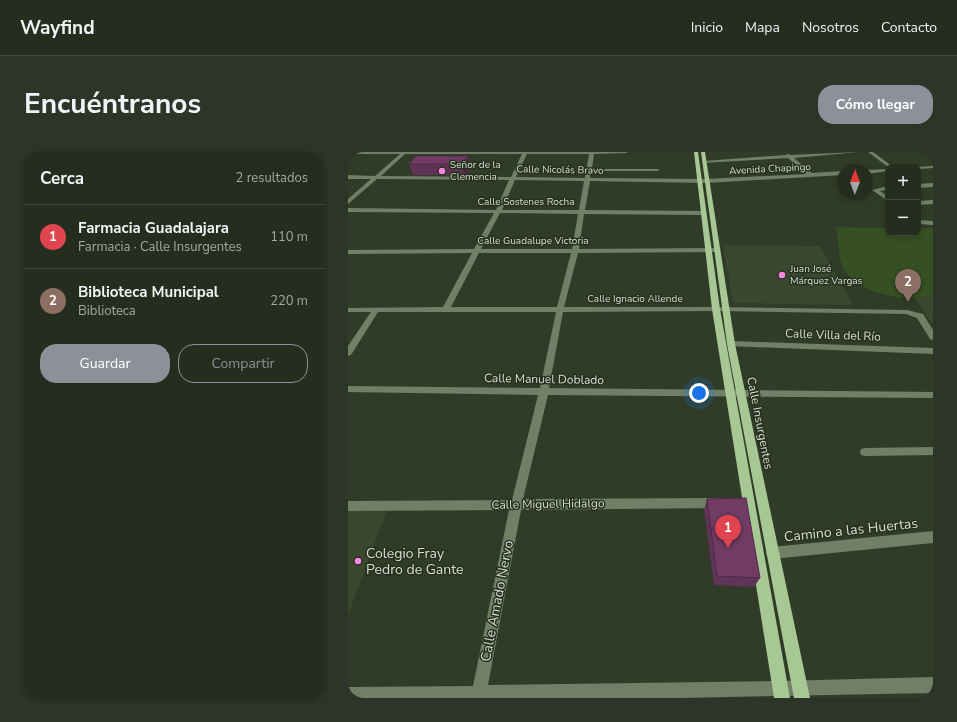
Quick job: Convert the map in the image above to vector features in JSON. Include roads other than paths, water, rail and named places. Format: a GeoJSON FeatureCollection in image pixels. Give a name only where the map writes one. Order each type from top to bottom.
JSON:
{"type":"FeatureCollection","features":[{"type":"Feature","properties":{"kind":"main road","name":"Calle Insurgentes"},"geometry":{"type":"LineString","coordinates":[[696,152],[714,250],[721,309],[736,395],[762,502],[801,693]]}},
{"type":"Feature","properties":{"kind":"main road","name":"Calle Insurgentes"},"geometry":{"type":"LineString","coordinates":[[703,157],[702,181],[704,213],[714,250]]}},
{"type":"Feature","properties":{"kind":"main road","name":"Calle Insurgentes"},"geometry":{"type":"LineString","coordinates":[[721,309],[731,344],[736,395],[740,502],[781,694]]}},
{"type":"Feature","properties":{"kind":"street"},"geometry":{"type":"LineString","coordinates":[[446,310],[498,211],[525,152]]}},
{"type":"Feature","properties":{"kind":"street","name":"Calle Amado Nervo"},"geometry":{"type":"LineString","coordinates":[[479,696],[516,505],[544,391],[560,309],[575,251],[592,152]]}},
{"type":"Feature","properties":{"kind":"street"},"geometry":{"type":"LineString","coordinates":[[348,153],[626,152]]}},
{"type":"Feature","properties":{"kind":"street"},"geometry":{"type":"LineString","coordinates":[[785,152],[811,175]]}},
{"type":"Feature","properties":{"kind":"street"},"geometry":{"type":"LineString","coordinates":[[703,157],[790,156],[857,152]]}},
{"type":"Feature","properties":{"kind":"street"},"geometry":{"type":"LineString","coordinates":[[870,152],[887,164]]}},
{"type":"Feature","properties":{"kind":"street"},"geometry":{"type":"LineString","coordinates":[[348,202],[404,153]]}},
{"type":"Feature","properties":{"kind":"street"},"geometry":{"type":"LineString","coordinates":[[921,168],[933,167]]}},
{"type":"Feature","properties":{"kind":"street"},"geometry":{"type":"LineString","coordinates":[[589,170],[658,170]]}},
{"type":"Feature","properties":{"kind":"street"},"geometry":{"type":"LineString","coordinates":[[873,171],[885,170]]}},
{"type":"Feature","properties":{"kind":"street","name":"Avenida Chapingo"},"geometry":{"type":"LineString","coordinates":[[702,181],[837,173]]}},
{"type":"Feature","properties":{"kind":"street","name":"Calle Nicolás Bravo"},"geometry":{"type":"LineString","coordinates":[[348,177],[702,181]]}},
{"type":"Feature","properties":{"kind":"street"},"geometry":{"type":"LineString","coordinates":[[921,186],[933,186]]}},
{"type":"Feature","properties":{"kind":"street"},"geometry":{"type":"LineString","coordinates":[[885,188],[876,189],[876,191],[885,197]]}},
{"type":"Feature","properties":{"kind":"street"},"geometry":{"type":"LineString","coordinates":[[921,203],[933,202]]}},
{"type":"Feature","properties":{"kind":"street","name":"Calle Sostenes Rocha"},"geometry":{"type":"LineString","coordinates":[[348,210],[704,213]]}},
{"type":"Feature","properties":{"kind":"street"},"geometry":{"type":"LineString","coordinates":[[921,222],[933,223]]}},
{"type":"Feature","properties":{"kind":"street","name":"Calle Guadalupe Victoria"},"geometry":{"type":"LineString","coordinates":[[348,252],[714,250]]}},
{"type":"Feature","properties":{"kind":"street","name":"Calle Ignacio Allende"},"geometry":{"type":"LineString","coordinates":[[348,310],[721,309],[907,312],[920,316],[933,337]]}},
{"type":"Feature","properties":{"kind":"street"},"geometry":{"type":"LineString","coordinates":[[348,353],[376,310]]}},
{"type":"Feature","properties":{"kind":"street","name":"Calle Villa del Río"},"geometry":{"type":"LineString","coordinates":[[731,344],[933,351]]}},
{"type":"Feature","properties":{"kind":"street","name":"Calle Manuel Doblado"},"geometry":{"type":"LineString","coordinates":[[348,390],[544,391],[736,395],[933,395]]}},
{"type":"Feature","properties":{"kind":"street"},"geometry":{"type":"LineString","coordinates":[[865,452],[933,451]]}},
{"type":"Feature","properties":{"kind":"street","name":"Calle Miguel Hidalgo"},"geometry":{"type":"LineString","coordinates":[[348,506],[762,502]]}},
{"type":"Feature","properties":{"kind":"street","name":"Camino a las Huertas"},"geometry":{"type":"LineString","coordinates":[[772,553],[933,537]]}},
{"type":"Feature","properties":{"kind":"street"},"geometry":{"type":"LineString","coordinates":[[348,695],[479,696],[781,694],[933,685]]}},
{"type":"Feature","properties":{"kind":"place","name":"Señor de la Clemencia"},"geometry":{"type":"Point","coordinates":[442,171]}},
{"type":"Feature","properties":{"kind":"place","name":"Juan José Márquez Vargas"},"geometry":{"type":"Point","coordinates":[782,275]}},
{"type":"Feature","properties":{"kind":"place","name":"Biblioteca Municipal"},"geometry":{"type":"Point","coordinates":[908,302]}},
{"type":"Feature","properties":{"kind":"place","name":"Farmacia Guadalajara"},"geometry":{"type":"Point","coordinates":[728,548]}},
{"type":"Feature","properties":{"kind":"place","name":"Colegio Fray Pedro de Gante"},"geometry":{"type":"Point","coordinates":[358,561]}}]}
